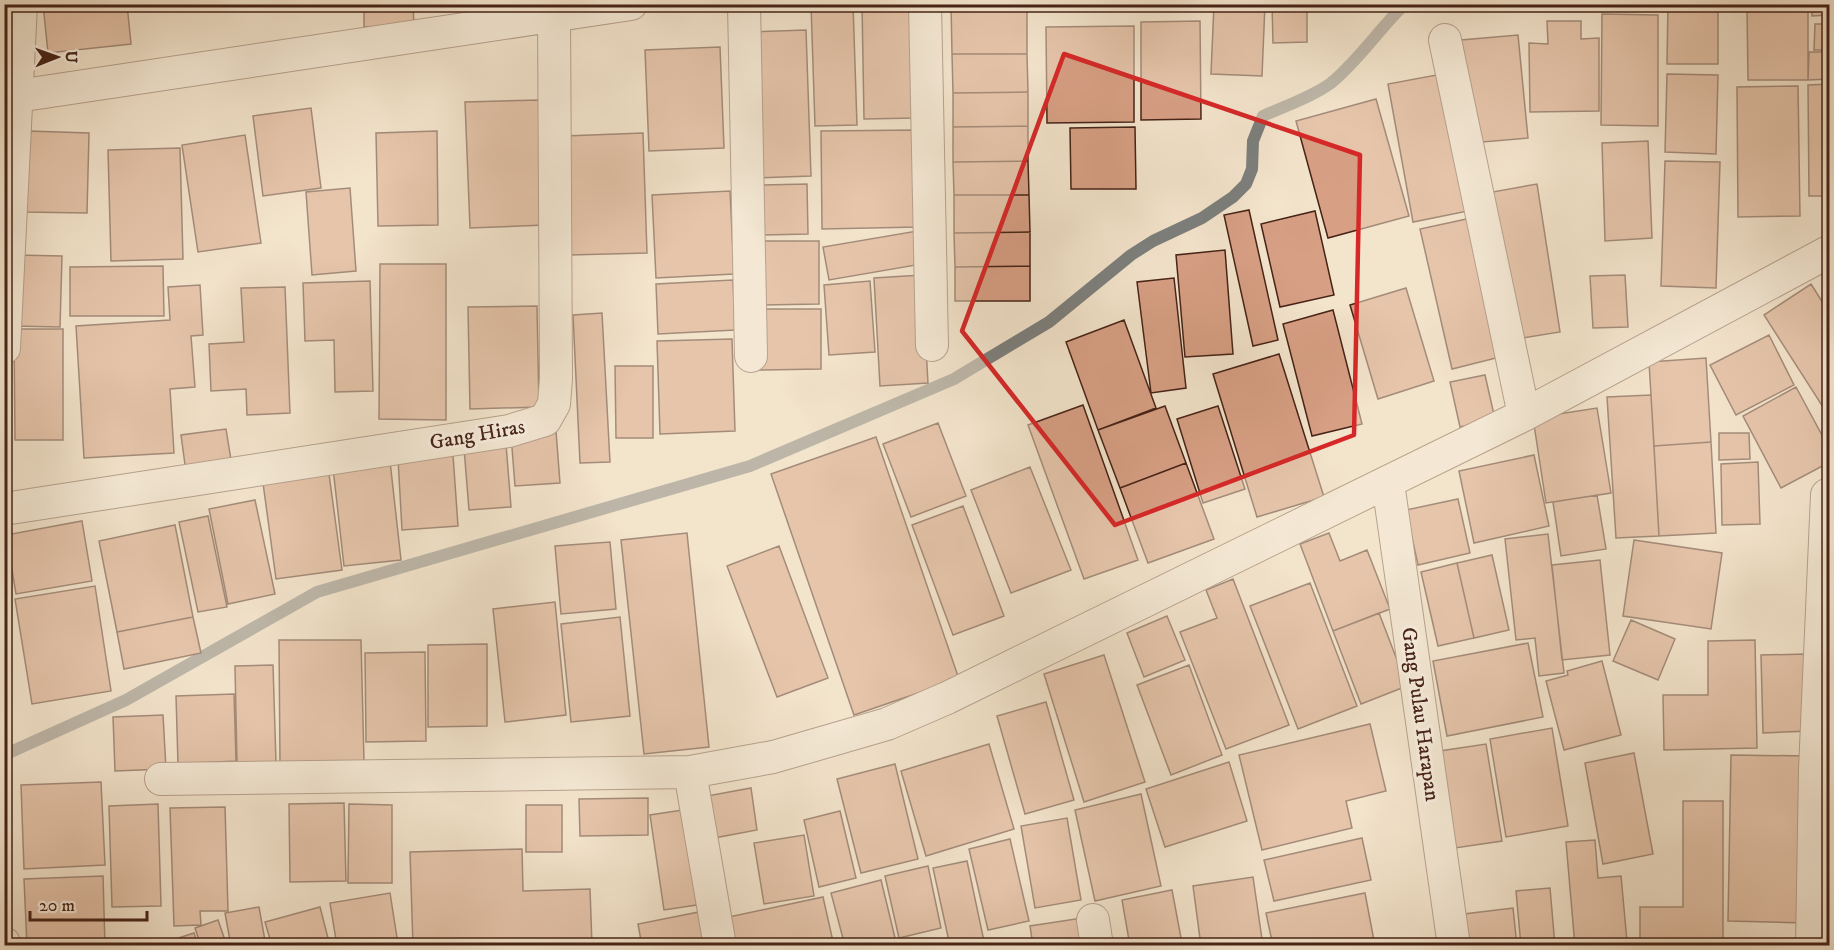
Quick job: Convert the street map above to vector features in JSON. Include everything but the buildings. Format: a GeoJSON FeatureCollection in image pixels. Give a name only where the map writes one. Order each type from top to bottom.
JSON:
{"type":"FeatureCollection","features":[{"type":"Feature","properties":{"kind":"street"},"geometry":{"type":"LineString","coordinates":[[4,348],[12,98],[21,4]]}},
{"type":"Feature","properties":{"kind":"street"},"geometry":{"type":"LineString","coordinates":[[12,98],[631,4]]}},
{"type":"Feature","properties":{"kind":"street"},"geometry":{"type":"LineString","coordinates":[[744,4],[752,356]]}},
{"type":"Feature","properties":{"kind":"street"},"geometry":{"type":"LineString","coordinates":[[925,4],[932,345]]}},
{"type":"Feature","properties":{"kind":"street","name":"Gang Hiras"},"geometry":{"type":"LineString","coordinates":[[4,508],[509,431],[545,420],[554,404],[556,379],[554,14]]}},
{"type":"Feature","properties":{"kind":"street"},"geometry":{"type":"LineString","coordinates":[[1444,40],[1524,415]]}},
{"type":"Feature","properties":{"kind":"street"},"geometry":{"type":"LineString","coordinates":[[161,779],[690,772],[773,757],[887,724],[947,698],[1524,415],[1830,251]]}},
{"type":"Feature","properties":{"kind":"street","name":"Gang Pulau Harapan"},"geometry":{"type":"LineString","coordinates":[[1388,483],[1454,945]]}},
{"type":"Feature","properties":{"kind":"street"},"geometry":{"type":"LineString","coordinates":[[1812,945],[1815,770],[1827,495]]}},
{"type":"Feature","properties":{"kind":"street"},"geometry":{"type":"LineString","coordinates":[[690,772],[720,945]]}},
{"type":"Feature","properties":{"kind":"highlighted area"},"geometry":{"type":"Polygon","coordinates":[[[1064,54],[1360,155],[1354,435],[1115,525],[962,331],[1064,54]]]}},
{"type":"Feature","properties":{"kind":"waterway"},"geometry":{"type":"LineString","coordinates":[[4,755],[126,700],[317,592],[750,466],[954,379],[1049,322],[1131,255],[1153,241],[1202,218],[1233,197],[1246,184],[1252,169],[1253,141],[1263,116],[1307,97],[1331,83],[1405,4]]}}]}
